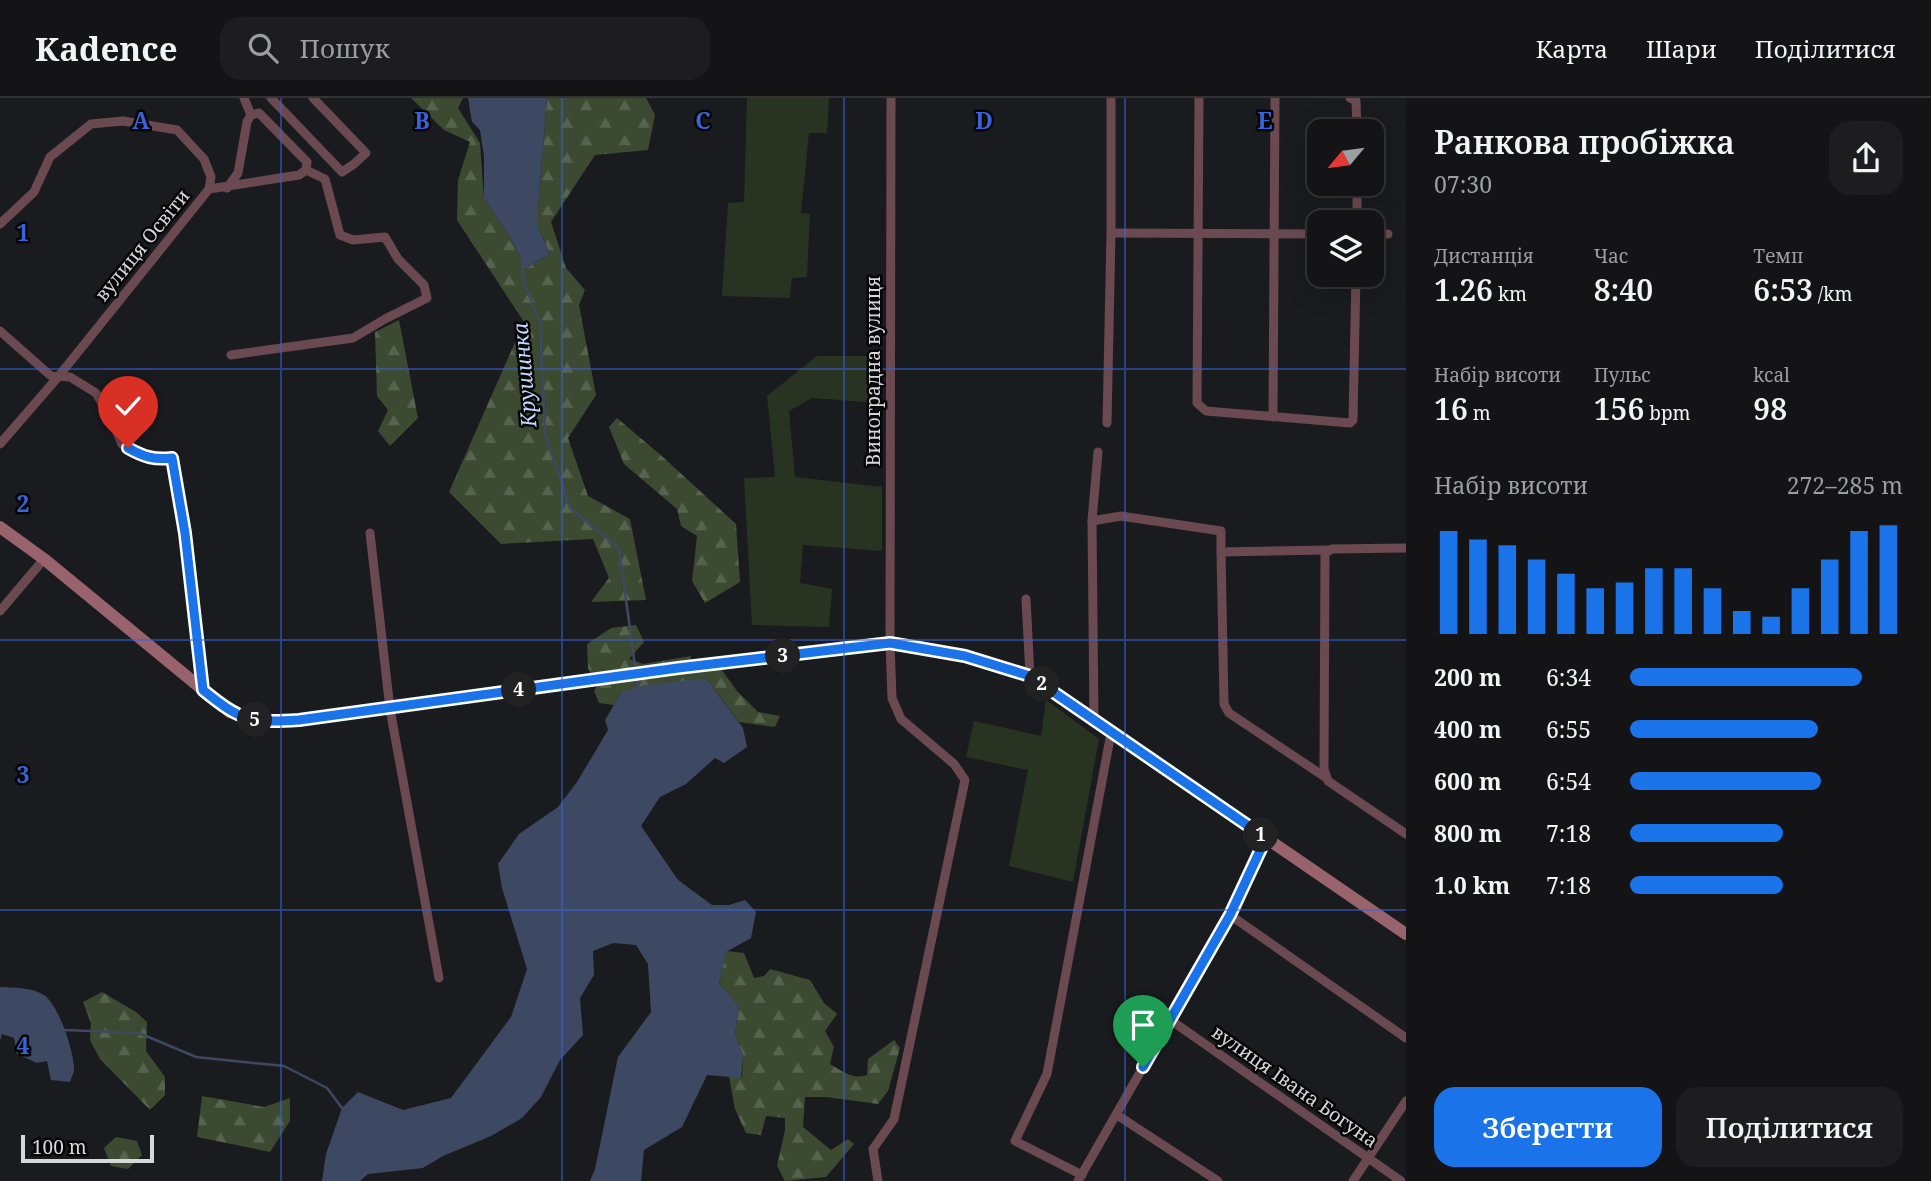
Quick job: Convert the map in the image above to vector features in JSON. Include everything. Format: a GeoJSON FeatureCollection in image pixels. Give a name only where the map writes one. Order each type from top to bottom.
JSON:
{"type":"FeatureCollection","features":[{"type":"Feature","properties":{"kind":"street"},"geometry":{"type":"LineString","coordinates":[[244,98],[251,116]]}},
{"type":"Feature","properties":{"kind":"street"},"geometry":{"type":"LineString","coordinates":[[271,98],[342,172]]}},
{"type":"Feature","properties":{"kind":"street"},"geometry":{"type":"LineString","coordinates":[[306,170],[325,178],[342,172],[366,153],[313,98]]}},
{"type":"Feature","properties":{"kind":"street","name":"Виноградна вулиця"},"geometry":{"type":"LineString","coordinates":[[878,1181],[873,1149],[894,1119],[965,780],[954,764],[901,719],[892,698],[891,98]]}},
{"type":"Feature","properties":{"kind":"street"},"geometry":{"type":"LineString","coordinates":[[1107,423],[1111,98]]}},
{"type":"Feature","properties":{"kind":"street"},"geometry":{"type":"LineString","coordinates":[[1199,98],[1197,403],[1206,411],[1347,424],[1353,420],[1356,287]]}},
{"type":"Feature","properties":{"kind":"street"},"geometry":{"type":"LineString","coordinates":[[1273,417],[1275,98]]}},
{"type":"Feature","properties":{"kind":"street"},"geometry":{"type":"LineString","coordinates":[[1350,98],[1356,101],[1357,119]]}},
{"type":"Feature","properties":{"kind":"street"},"geometry":{"type":"LineString","coordinates":[[209,189],[227,188],[299,176],[306,170],[307,162],[259,113],[251,116],[247,122],[239,173],[227,188]]}},
{"type":"Feature","properties":{"kind":"street","name":"вулиця Освіти"},"geometry":{"type":"LineString","coordinates":[[0,224],[34,192],[50,157],[91,124],[123,121],[177,130],[204,159],[211,177],[209,189],[58,377],[0,444]]}},
{"type":"Feature","properties":{"kind":"street"},"geometry":{"type":"LineString","coordinates":[[231,355],[353,338],[385,318],[426,298],[424,285],[398,258],[385,237],[352,240],[341,235],[325,178]]}},
{"type":"Feature","properties":{"kind":"street"},"geometry":{"type":"LineString","coordinates":[[1111,233],[1307,234]]}},
{"type":"Feature","properties":{"kind":"street"},"geometry":{"type":"LineString","coordinates":[[0,331],[51,376],[70,377],[96,393],[122,444],[144,457],[156,460],[172,458],[185,533],[203,690]]}},
{"type":"Feature","properties":{"kind":"street"},"geometry":{"type":"LineString","coordinates":[[1094,721],[1092,521],[1098,452]]}},
{"type":"Feature","properties":{"kind":"street"},"geometry":{"type":"LineString","coordinates":[[1092,521],[1121,516],[1221,531],[1224,704],[1229,713],[1406,834]]}},
{"type":"Feature","properties":{"kind":"street"},"geometry":{"type":"LineString","coordinates":[[370,533],[390,709],[439,978]]}},
{"type":"Feature","properties":{"kind":"street"},"geometry":{"type":"LineString","coordinates":[[3,534],[44,559],[230,712],[261,722],[390,709],[664,670],[890,643],[965,656],[1030,676],[1406,934]]}},
{"type":"Feature","properties":{"kind":"street"},"geometry":{"type":"LineString","coordinates":[[1221,552],[1406,548]]}},
{"type":"Feature","properties":{"kind":"street"},"geometry":{"type":"LineString","coordinates":[[1325,777],[1325,553],[1328,550]]}},
{"type":"Feature","properties":{"kind":"street"},"geometry":{"type":"LineString","coordinates":[[0,611],[44,559]]}},
{"type":"Feature","properties":{"kind":"street"},"geometry":{"type":"LineString","coordinates":[[1026,600],[1030,676]]}},
{"type":"Feature","properties":{"kind":"street"},"geometry":{"type":"LineString","coordinates":[[1111,733],[1047,1074],[1015,1141],[1080,1178],[1230,915],[1266,838]]}},
{"type":"Feature","properties":{"kind":"street"},"geometry":{"type":"LineString","coordinates":[[1230,915],[1406,1038]]}},
{"type":"Feature","properties":{"kind":"street","name":"вулиця Івана Богуна"},"geometry":{"type":"LineString","coordinates":[[1169,1019],[1401,1181]]}},
{"type":"Feature","properties":{"kind":"street"},"geometry":{"type":"LineString","coordinates":[[1353,1181],[1406,1101]]}},
{"type":"Feature","properties":{"kind":"street"},"geometry":{"type":"LineString","coordinates":[[1117,1115],[1218,1181]]}},
{"type":"Feature","properties":{"kind":"green space"},"geometry":{"type":"Polygon","coordinates":[[[411,98],[463,98],[458,108],[480,143],[484,199],[509,235],[526,268],[550,254],[538,227],[547,98],[646,98],[655,115],[648,150],[595,155],[551,222],[566,268],[585,290],[579,305],[596,395],[568,438],[588,496],[630,519],[646,600],[591,602],[609,578],[593,539],[501,544],[449,492],[524,322],[457,220],[458,180],[470,142],[444,130],[411,98]]]}},
{"type":"Feature","properties":{"kind":"green space"},"geometry":{"type":"Polygon","coordinates":[[[747,98],[829,98],[827,133],[809,133],[801,213],[810,214],[807,277],[792,278],[790,298],[722,296],[728,203],[744,202],[747,98]]]}},
{"type":"Feature","properties":{"kind":"green space"},"geometry":{"type":"Polygon","coordinates":[[[399,320],[418,418],[390,446],[378,431],[388,410],[377,396],[375,332],[399,320]]]}},
{"type":"Feature","properties":{"kind":"green space"},"geometry":{"type":"Polygon","coordinates":[[[817,356],[878,356],[879,403],[812,398],[789,411],[795,477],[882,487],[882,551],[803,545],[800,583],[832,589],[829,627],[752,625],[744,478],[775,477],[767,396],[817,356]]]}},
{"type":"Feature","properties":{"kind":"green space"},"geometry":{"type":"Polygon","coordinates":[[[617,418],[736,524],[740,582],[705,603],[692,581],[697,536],[681,526],[677,509],[624,464],[609,427],[617,418]]]}},
{"type":"Feature","properties":{"kind":"green space"},"geometry":{"type":"Polygon","coordinates":[[[636,625],[644,642],[629,659],[643,664],[691,656],[690,662],[592,677],[588,668],[587,644],[611,628],[636,625]]]}},
{"type":"Feature","properties":{"kind":"green space"},"geometry":{"type":"Polygon","coordinates":[[[719,666],[737,691],[758,712],[780,716],[775,727],[739,722],[706,678],[621,693],[614,705],[599,703],[594,691],[597,686],[615,680],[719,666]]]}},
{"type":"Feature","properties":{"kind":"green space"},"geometry":{"type":"Polygon","coordinates":[[[1046,700],[1099,739],[1073,882],[1009,866],[1028,770],[966,757],[974,721],[1041,736],[1046,700]]]}},
{"type":"Feature","properties":{"kind":"green space"},"geometry":{"type":"Polygon","coordinates":[[[726,951],[744,953],[754,978],[764,976],[770,969],[810,980],[824,1003],[837,1014],[825,1031],[834,1047],[830,1064],[843,1072],[852,1076],[867,1075],[868,1059],[894,1040],[900,1048],[888,1091],[878,1104],[805,1097],[803,1127],[831,1150],[848,1139],[854,1144],[826,1177],[785,1181],[777,1166],[785,1118],[766,1116],[761,1135],[746,1133],[735,1109],[729,1077],[742,1077],[743,1055],[735,1034],[739,1006],[719,983],[726,951]]]}},
{"type":"Feature","properties":{"kind":"green space"},"geometry":{"type":"Polygon","coordinates":[[[102,992],[136,1012],[147,1022],[146,1051],[165,1077],[165,1095],[150,1110],[100,1059],[90,1040],[91,1023],[83,1002],[102,992]]]}},
{"type":"Feature","properties":{"kind":"green space"},"geometry":{"type":"Polygon","coordinates":[[[202,1096],[264,1107],[290,1098],[290,1121],[270,1152],[197,1137],[202,1096]]]}},
{"type":"Feature","properties":{"kind":"green space"},"geometry":{"type":"Polygon","coordinates":[[[116,1137],[137,1141],[142,1155],[128,1169],[111,1166],[104,1148],[116,1137]]]}},
{"type":"Feature","properties":{"kind":"water"},"geometry":{"type":"Polygon","coordinates":[[[468,98],[547,98],[538,227],[550,254],[526,268],[509,235],[484,199],[484,156],[480,130],[472,122],[468,98]]]}},
{"type":"Feature","properties":{"kind":"water"},"geometry":{"type":"Polygon","coordinates":[[[706,678],[743,728],[747,747],[724,763],[715,758],[686,784],[660,797],[641,826],[678,880],[712,905],[729,905],[745,900],[756,912],[751,938],[726,952],[719,983],[739,1006],[735,1034],[743,1055],[741,1078],[707,1075],[682,1127],[644,1150],[641,1181],[590,1181],[595,1169],[618,1057],[651,1012],[648,964],[636,945],[613,943],[593,951],[594,975],[580,998],[583,1035],[560,1060],[541,1097],[522,1118],[423,1168],[368,1174],[360,1181],[322,1181],[326,1154],[342,1108],[358,1092],[403,1110],[451,1098],[511,1017],[527,969],[502,888],[498,864],[519,834],[558,807],[577,782],[608,730],[605,720],[621,693],[638,686],[706,678]]]}},
{"type":"Feature","properties":{"kind":"water"},"geometry":{"type":"Polygon","coordinates":[[[0,987],[23,988],[44,995],[50,1000],[65,1030],[72,1053],[74,1071],[70,1082],[51,1080],[47,1061],[37,1063],[17,1054],[14,1038],[2,1034],[0,1041],[0,987]]]}},
{"type":"Feature","properties":{"kind":"waterway","name":"Крушинка"},"geometry":{"type":"LineString","coordinates":[[522,260],[524,283],[540,322],[545,434],[570,508],[619,548],[635,666]]}},
{"type":"Feature","properties":{"kind":"waterway"},"geometry":{"type":"LineString","coordinates":[[637,682],[638,686]]}},
{"type":"Feature","properties":{"kind":"waterway"},"geometry":{"type":"LineString","coordinates":[[65,1030],[139,1033],[196,1057],[284,1066],[327,1088],[342,1108]]}},
{"type":"Feature","properties":{"kind":"route"},"geometry":{"type":"LineString","coordinates":[[128,448],[156,460],[172,458],[185,533],[203,690],[230,712],[261,722],[390,709],[678,668],[890,643],[965,656],[1030,676],[1266,838],[1230,915],[1143,1067]]}}]}
